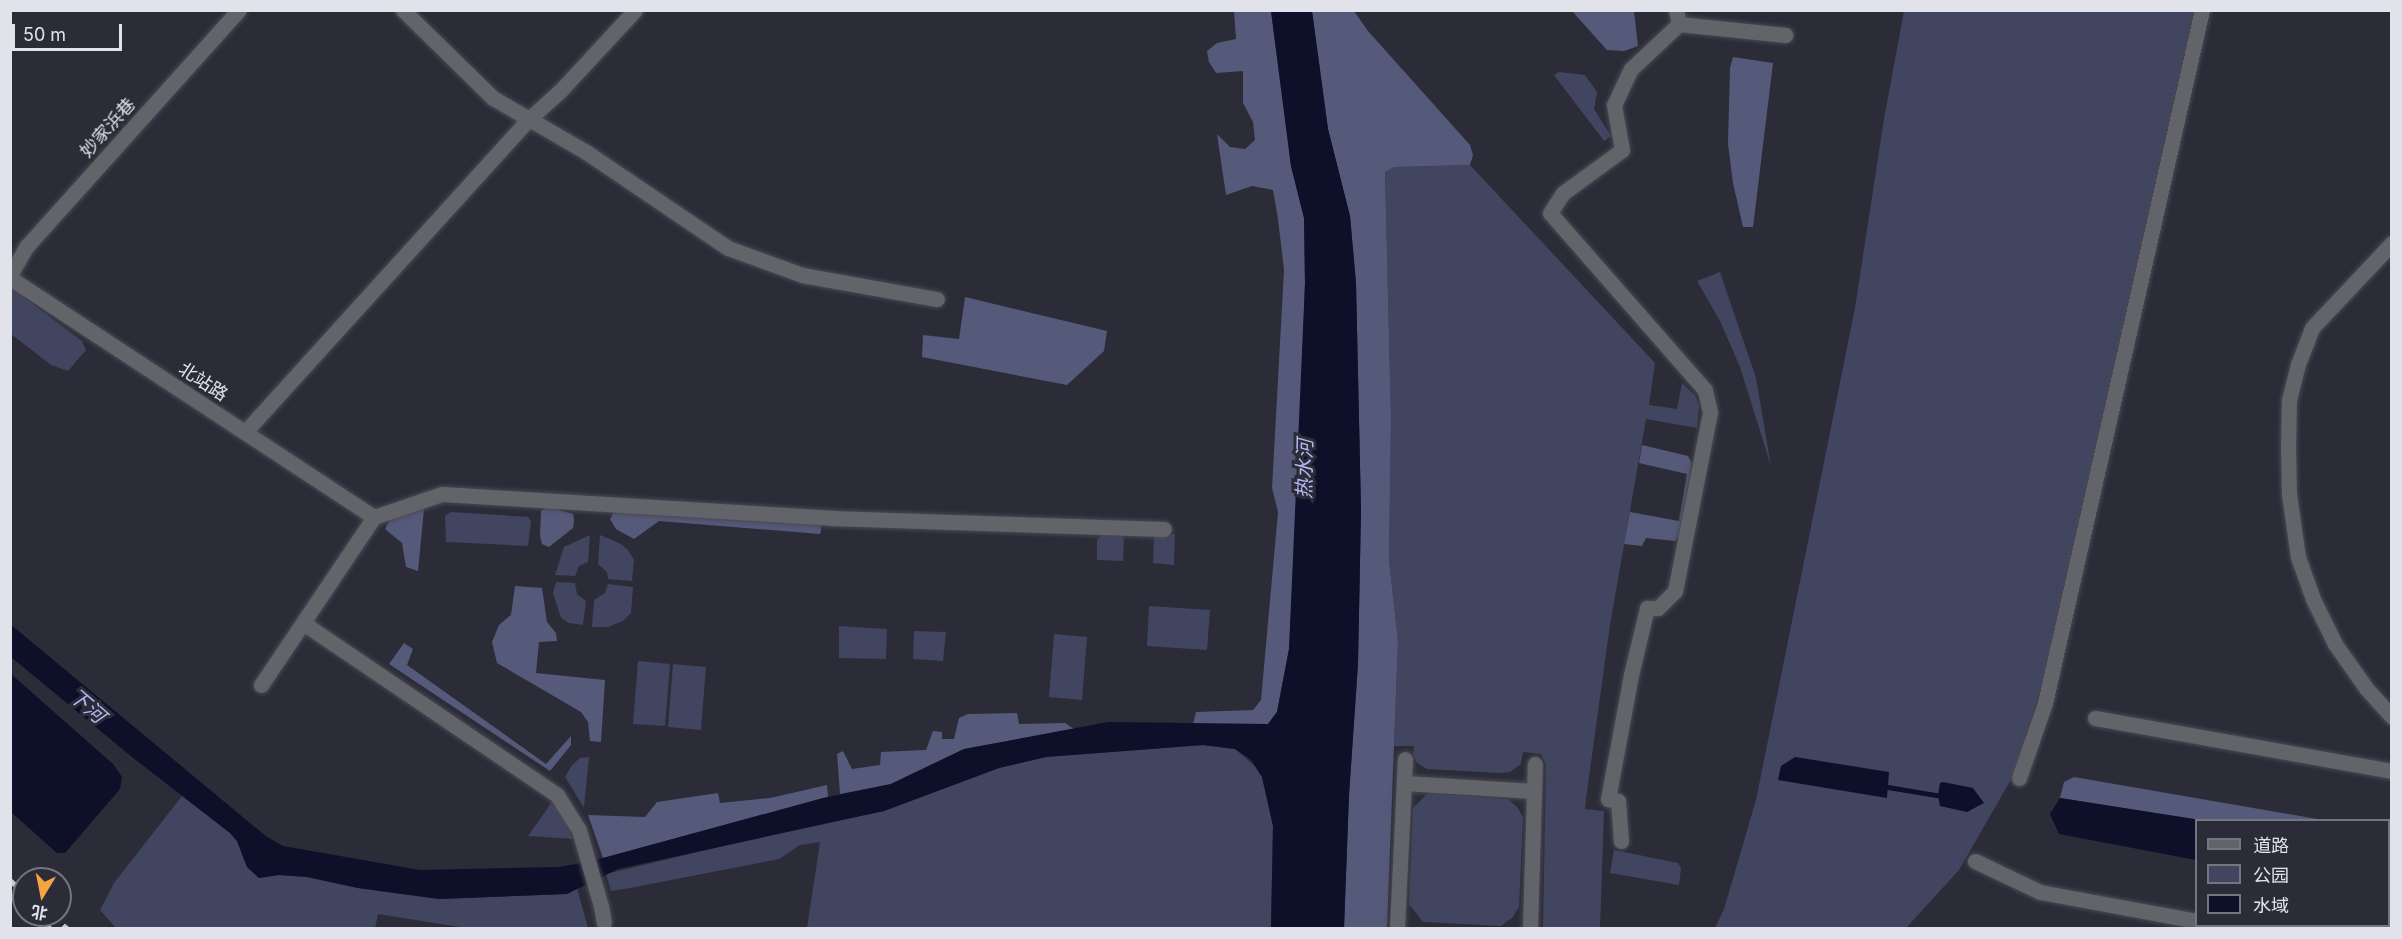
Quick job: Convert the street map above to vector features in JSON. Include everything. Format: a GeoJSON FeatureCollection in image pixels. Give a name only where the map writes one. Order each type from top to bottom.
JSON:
{"type":"FeatureCollection","features":[{"type":"Feature","properties":{"kind":"street","name":"妙家浜巷"},"geometry":{"type":"LineString","coordinates":[[10,276],[27,246],[239,10]]}},
{"type":"Feature","properties":{"kind":"street"},"geometry":{"type":"LineString","coordinates":[[403,10],[494,98],[586,152],[728,248],[802,275],[937,299]]}},
{"type":"Feature","properties":{"kind":"street"},"geometry":{"type":"LineString","coordinates":[[245,432],[529,119],[561,90],[635,10]]}},
{"type":"Feature","properties":{"kind":"street"},"geometry":{"type":"LineString","coordinates":[[2019,778],[2048,692],[2202,10]]}},
{"type":"Feature","properties":{"kind":"street"},"geometry":{"type":"LineString","coordinates":[[1621,841],[1618,801],[1608,799],[1631,675],[1647,608],[1658,608],[1675,591],[1710,412],[1705,390],[1550,213],[1563,193],[1622,150],[1614,105],[1631,69],[1677,17],[1785,35]]}},
{"type":"Feature","properties":{"kind":"street"},"geometry":{"type":"LineString","coordinates":[[2391,243],[2312,328],[2298,364],[2289,400],[2288,446],[2289,494],[2298,557],[2313,599],[2335,644],[2366,688],[2391,717]]}},
{"type":"Feature","properties":{"kind":"street","name":"北站路"},"geometry":{"type":"LineString","coordinates":[[10,276],[374,516]]}},
{"type":"Feature","properties":{"kind":"street"},"geometry":{"type":"LineString","coordinates":[[261,685],[374,516],[442,494],[831,518],[1164,529]]}},
{"type":"Feature","properties":{"kind":"street"},"geometry":{"type":"LineString","coordinates":[[303,623],[556,795],[579,830],[604,923]]}},
{"type":"Feature","properties":{"kind":"street"},"geometry":{"type":"LineString","coordinates":[[2095,718],[2391,771]]}},
{"type":"Feature","properties":{"kind":"street"},"geometry":{"type":"LineString","coordinates":[[1397,928],[1405,759]]}},
{"type":"Feature","properties":{"kind":"street"},"geometry":{"type":"LineString","coordinates":[[1530,928],[1535,764]]}},
{"type":"Feature","properties":{"kind":"street"},"geometry":{"type":"LineString","coordinates":[[1404,783],[1534,791]]}},
{"type":"Feature","properties":{"kind":"street"},"geometry":{"type":"LineString","coordinates":[[1975,861],[2040,892],[2195,921]]}},
{"type":"Feature","properties":{"kind":"green space"},"geometry":{"type":"Polygon","coordinates":[[[1904,11],[2194,11],[2043,682],[2013,776],[1959,870],[1906,928],[1715,928],[1724,909],[1756,800],[1855,308],[1884,119],[1904,11]]]}},
{"type":"Feature","properties":{"kind":"green space"},"geometry":{"type":"Polygon","coordinates":[[[1559,72],[1585,75],[1597,92],[1594,109],[1611,136],[1604,141],[1554,75],[1559,72]]]}},
{"type":"Feature","properties":{"kind":"green space"},"geometry":{"type":"Polygon","coordinates":[[[1470,165],[1655,363],[1649,405],[1677,409],[1682,383],[1695,395],[1699,406],[1697,428],[1646,419],[1610,625],[1585,809],[1604,811],[1600,928],[1543,928],[1546,764],[1541,754],[1523,752],[1521,764],[1510,772],[1500,773],[1427,769],[1417,763],[1413,754],[1414,746],[1394,746],[1398,641],[1389,560],[1391,418],[1385,171],[1394,167],[1470,165]]]}},
{"type":"Feature","properties":{"kind":"green space"},"geometry":{"type":"Polygon","coordinates":[[[1720,272],[1756,378],[1771,466],[1740,367],[1720,321],[1697,281],[1720,272]]]}},
{"type":"Feature","properties":{"kind":"green space"},"geometry":{"type":"Polygon","coordinates":[[[10,287],[82,341],[86,350],[68,371],[51,365],[11,334],[10,287]]]}},
{"type":"Feature","properties":{"kind":"green space"},"geometry":{"type":"Polygon","coordinates":[[[451,512],[528,517],[531,521],[528,546],[446,542],[445,516],[451,512]]]}},
{"type":"Feature","properties":{"kind":"green space"},"geometry":{"type":"Polygon","coordinates":[[[1154,534],[1175,534],[1174,565],[1153,563],[1154,534]]]}},
{"type":"Feature","properties":{"kind":"green space"},"geometry":{"type":"Polygon","coordinates":[[[590,535],[588,562],[579,566],[575,576],[555,575],[564,547],[590,535]]]}},
{"type":"Feature","properties":{"kind":"green space"},"geometry":{"type":"Polygon","coordinates":[[[600,535],[621,544],[628,550],[634,560],[632,581],[608,579],[607,572],[598,564],[600,535]]]}},
{"type":"Feature","properties":{"kind":"green space"},"geometry":{"type":"Polygon","coordinates":[[[1103,535],[1121,536],[1124,539],[1123,561],[1097,560],[1097,539],[1103,535]]]}},
{"type":"Feature","properties":{"kind":"green space"},"geometry":{"type":"Polygon","coordinates":[[[556,582],[575,583],[577,594],[586,601],[583,625],[569,623],[561,618],[553,593],[556,582]]]}},
{"type":"Feature","properties":{"kind":"green space"},"geometry":{"type":"Polygon","coordinates":[[[608,584],[633,587],[631,613],[623,621],[608,627],[592,627],[594,600],[605,593],[608,584]]]}},
{"type":"Feature","properties":{"kind":"green space"},"geometry":{"type":"Polygon","coordinates":[[[1149,606],[1210,610],[1207,650],[1147,646],[1149,606]]]}},
{"type":"Feature","properties":{"kind":"green space"},"geometry":{"type":"Polygon","coordinates":[[[839,626],[887,629],[886,659],[839,658],[839,626]]]}},
{"type":"Feature","properties":{"kind":"green space"},"geometry":{"type":"Polygon","coordinates":[[[914,631],[946,632],[943,661],[913,659],[914,631]]]}},
{"type":"Feature","properties":{"kind":"green space"},"geometry":{"type":"Polygon","coordinates":[[[1054,634],[1087,637],[1082,700],[1049,697],[1054,634]]]}},
{"type":"Feature","properties":{"kind":"green space"},"geometry":{"type":"Polygon","coordinates":[[[638,661],[670,664],[665,726],[633,724],[638,661]]]}},
{"type":"Feature","properties":{"kind":"green space"},"geometry":{"type":"Polygon","coordinates":[[[673,664],[706,667],[701,730],[668,727],[673,664]]]}},
{"type":"Feature","properties":{"kind":"green space"},"geometry":{"type":"Polygon","coordinates":[[[1203,745],[1235,749],[1256,767],[1262,777],[1273,826],[1271,928],[807,928],[820,842],[800,845],[779,859],[611,891],[606,874],[823,822],[884,811],[999,768],[1046,757],[1203,745]]]}},
{"type":"Feature","properties":{"kind":"green space"},"geometry":{"type":"Polygon","coordinates":[[[589,757],[584,808],[565,777],[572,765],[580,758],[589,757]]]}},
{"type":"Feature","properties":{"kind":"green space"},"geometry":{"type":"Polygon","coordinates":[[[1428,793],[1508,799],[1518,808],[1523,818],[1519,907],[1512,918],[1501,926],[1423,922],[1409,904],[1413,808],[1428,793]]]}},
{"type":"Feature","properties":{"kind":"green space"},"geometry":{"type":"Polygon","coordinates":[[[182,796],[230,833],[237,841],[247,867],[259,878],[279,875],[307,877],[358,888],[439,899],[567,894],[577,888],[588,928],[466,928],[378,914],[375,928],[116,928],[100,910],[114,883],[182,796]]]}},
{"type":"Feature","properties":{"kind":"green space"},"geometry":{"type":"Polygon","coordinates":[[[554,799],[574,839],[528,836],[554,799]]]}},
{"type":"Feature","properties":{"kind":"green space"},"geometry":{"type":"Polygon","coordinates":[[[1614,850],[1678,863],[1681,868],[1679,885],[1610,873],[1614,850]]]}},
{"type":"Feature","properties":{"kind":"shaded area"},"geometry":{"type":"Polygon","coordinates":[[[1234,11],[1271,11],[1291,166],[1304,218],[1305,283],[1297,508],[1289,649],[1277,712],[1268,724],[1193,724],[1196,712],[1253,710],[1261,700],[1278,512],[1272,488],[1284,270],[1278,219],[1273,190],[1252,186],[1226,195],[1217,134],[1230,147],[1245,149],[1255,140],[1253,122],[1243,103],[1243,71],[1216,73],[1209,62],[1207,51],[1217,43],[1236,39],[1234,11]]]}},
{"type":"Feature","properties":{"kind":"shaded area"},"geometry":{"type":"Polygon","coordinates":[[[1312,11],[1354,11],[1368,31],[1470,145],[1473,155],[1470,165],[1394,167],[1385,172],[1391,418],[1389,560],[1398,641],[1387,928],[1344,928],[1349,795],[1358,664],[1361,510],[1356,283],[1350,216],[1328,129],[1312,11]]]}},
{"type":"Feature","properties":{"kind":"shaded area"},"geometry":{"type":"Polygon","coordinates":[[[1572,11],[1634,11],[1638,46],[1624,51],[1607,50],[1572,11]]]}},
{"type":"Feature","properties":{"kind":"shaded area"},"geometry":{"type":"Polygon","coordinates":[[[1733,57],[1773,63],[1753,227],[1743,227],[1733,183],[1728,144],[1730,68],[1733,57]]]}},
{"type":"Feature","properties":{"kind":"shaded area"},"geometry":{"type":"Polygon","coordinates":[[[965,297],[1107,331],[1104,351],[1067,385],[922,357],[923,335],[959,339],[965,297]]]}},
{"type":"Feature","properties":{"kind":"shaded area"},"geometry":{"type":"Polygon","coordinates":[[[1642,445],[1688,456],[1692,463],[1679,536],[1675,541],[1646,538],[1642,546],[1624,544],[1630,512],[1679,521],[1687,474],[1639,463],[1642,445]]]}},
{"type":"Feature","properties":{"kind":"shaded area"},"geometry":{"type":"Polygon","coordinates":[[[548,507],[573,514],[574,520],[573,528],[549,547],[542,544],[540,536],[541,511],[548,507]]]}},
{"type":"Feature","properties":{"kind":"shaded area"},"geometry":{"type":"Polygon","coordinates":[[[424,509],[418,571],[406,567],[402,543],[385,529],[392,515],[424,509]]]}},
{"type":"Feature","properties":{"kind":"shaded area"},"geometry":{"type":"Polygon","coordinates":[[[615,510],[821,525],[821,531],[820,534],[659,521],[634,539],[616,529],[610,519],[615,510]]]}},
{"type":"Feature","properties":{"kind":"shaded area"},"geometry":{"type":"Polygon","coordinates":[[[515,586],[542,588],[547,622],[556,633],[557,641],[539,642],[536,673],[605,680],[601,742],[590,741],[588,722],[581,712],[497,663],[492,642],[499,625],[511,615],[515,586]]]}},
{"type":"Feature","properties":{"kind":"shaded area"},"geometry":{"type":"Polygon","coordinates":[[[404,643],[413,649],[407,665],[546,764],[571,736],[571,745],[550,771],[389,664],[404,643]]]}},
{"type":"Feature","properties":{"kind":"shaded area"},"geometry":{"type":"Polygon","coordinates":[[[1017,713],[1019,724],[1065,723],[1074,729],[964,749],[891,784],[840,794],[837,754],[843,751],[852,769],[880,765],[881,752],[926,750],[933,731],[942,732],[942,739],[954,739],[959,718],[968,714],[1017,713]]]}},
{"type":"Feature","properties":{"kind":"shaded area"},"geometry":{"type":"Polygon","coordinates":[[[2074,777],[2317,819],[2195,819],[2060,798],[2064,782],[2074,777]]]}},
{"type":"Feature","properties":{"kind":"shaded area"},"geometry":{"type":"Polygon","coordinates":[[[827,785],[828,797],[603,858],[588,815],[645,817],[657,802],[718,793],[720,803],[770,798],[827,785]]]}},
{"type":"Feature","properties":{"kind":"water"},"geometry":{"type":"Polygon","coordinates":[[[1271,11],[1312,11],[1328,129],[1350,216],[1356,283],[1361,510],[1358,664],[1349,795],[1344,928],[1271,928],[1273,826],[1262,777],[1251,760],[1235,749],[1203,745],[1046,757],[999,768],[884,811],[618,869],[567,894],[439,899],[358,888],[307,877],[279,875],[259,878],[247,867],[237,841],[230,833],[132,757],[11,657],[10,624],[267,837],[283,846],[420,870],[559,867],[592,861],[823,798],[891,784],[964,749],[1108,722],[1268,724],[1277,712],[1289,649],[1305,283],[1304,218],[1291,166],[1271,11]]]}},
{"type":"Feature","properties":{"kind":"water"},"geometry":{"type":"Polygon","coordinates":[[[11,674],[113,764],[122,777],[120,789],[65,853],[57,853],[11,812],[11,674]]]}},
{"type":"Feature","properties":{"kind":"water"},"geometry":{"type":"Polygon","coordinates":[[[1795,757],[1889,772],[1887,798],[1778,780],[1781,766],[1795,757]]]}},
{"type":"Feature","properties":{"kind":"water"},"geometry":{"type":"Polygon","coordinates":[[[1940,783],[1973,788],[1984,803],[1967,812],[1940,806],[1938,795],[1940,783]]]}},
{"type":"Feature","properties":{"kind":"water"},"geometry":{"type":"Polygon","coordinates":[[[2060,798],[2195,819],[2195,860],[2059,834],[2050,814],[2060,798]]]}},
{"type":"Feature","properties":{"kind":"waterway"},"geometry":{"type":"LineString","coordinates":[[1882,786],[1942,796]]}},
{"type":"Feature","properties":{"kind":"water label","name":"热水河"},"geometry":{"type":"Point","coordinates":[1305,469]}},
{"type":"Feature","properties":{"kind":"water label","name":"下河"},"geometry":{"type":"Point","coordinates":[87,706]}}]}
